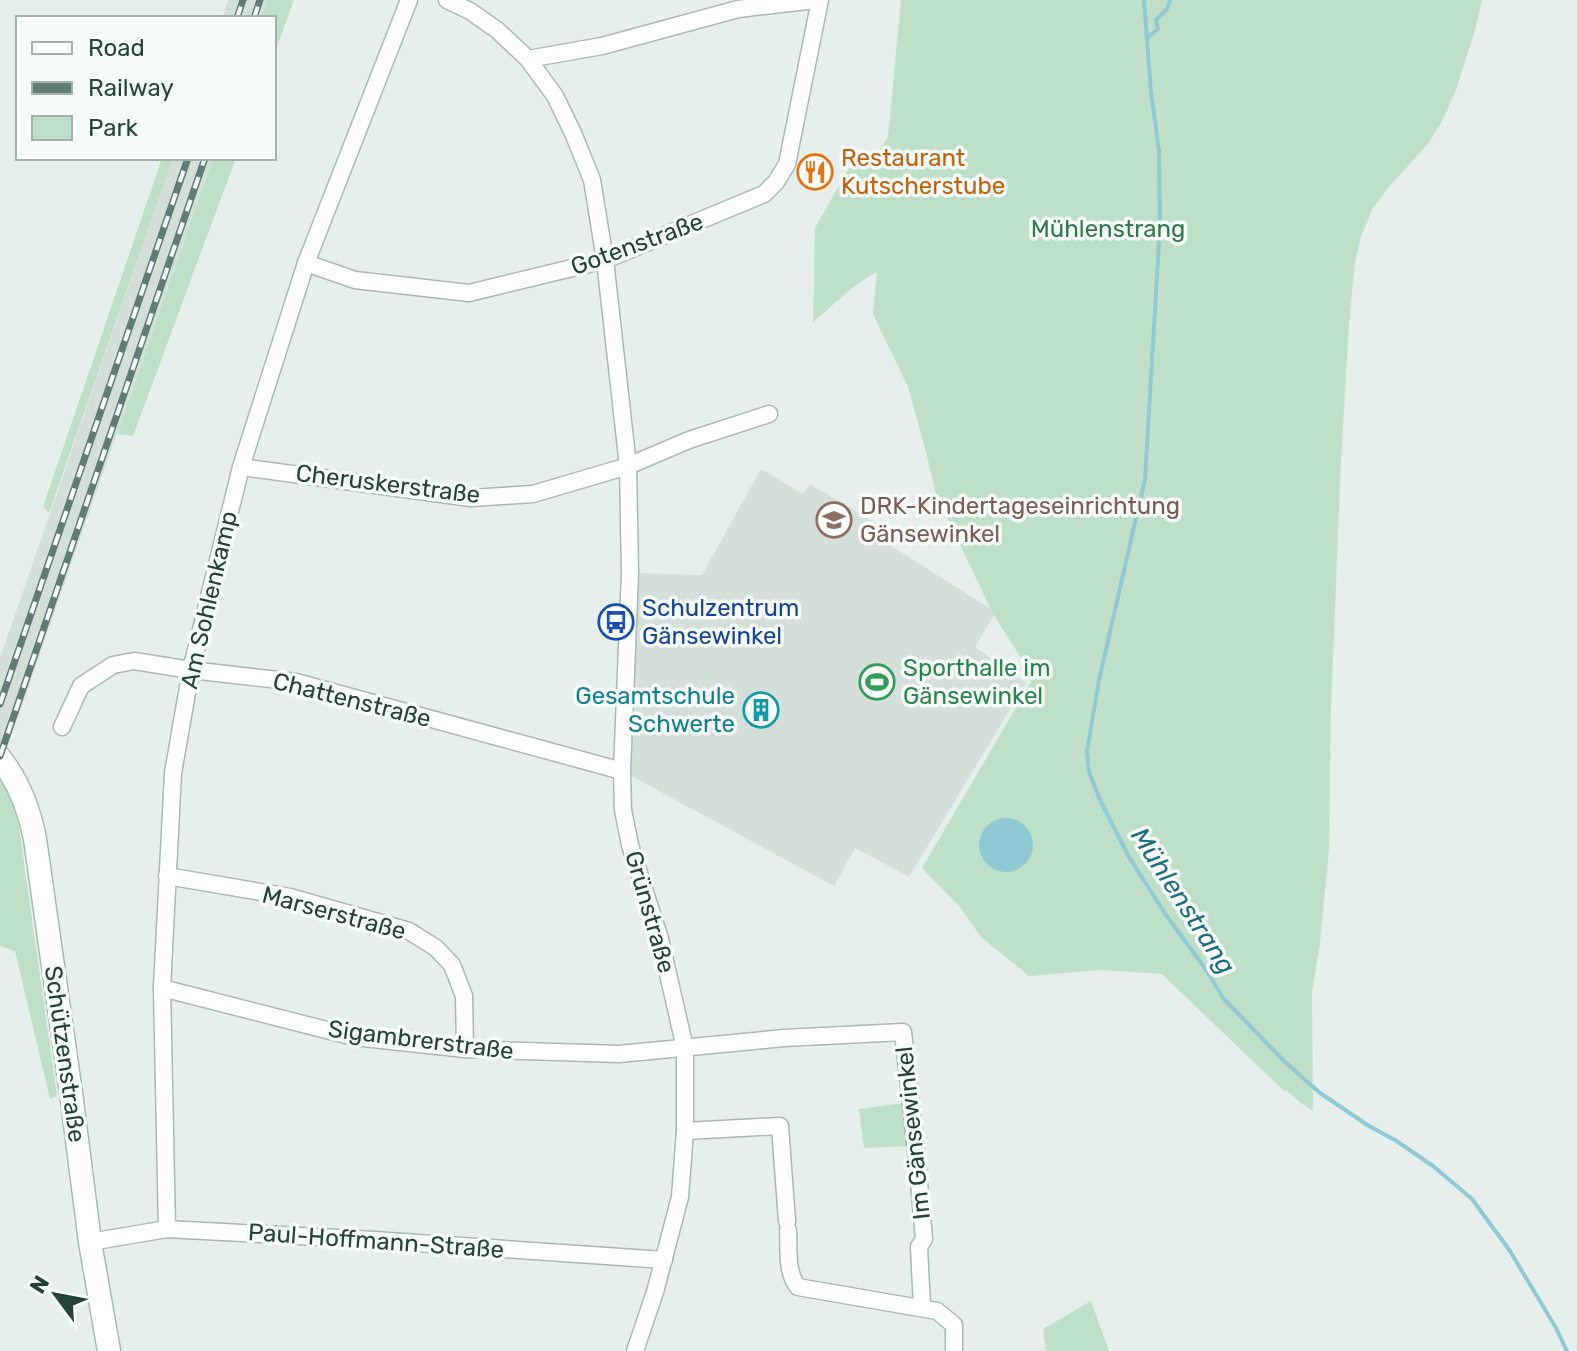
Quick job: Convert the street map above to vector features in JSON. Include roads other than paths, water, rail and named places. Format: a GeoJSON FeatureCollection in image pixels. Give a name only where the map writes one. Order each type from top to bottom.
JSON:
{"type":"FeatureCollection","features":[{"type":"Feature","properties":{"kind":"main road","name":"Schützenstraße"},"geometry":{"type":"LineString","coordinates":[[2,760],[19,786],[30,813],[35,839],[90,1242],[109,1351]]}},
{"type":"Feature","properties":{"kind":"street","name":"Am Sohlenkamp"},"geometry":{"type":"LineString","coordinates":[[167,1229],[162,988],[173,773],[191,670],[241,467],[306,263],[409,0]]}},
{"type":"Feature","properties":{"kind":"street","name":"Grünstraße"},"geometry":{"type":"LineString","coordinates":[[447,0],[470,11],[497,30],[528,59],[555,96],[592,180],[605,260],[628,466],[630,584],[623,810],[630,845],[660,939],[685,1048],[685,1131],[680,1197],[635,1351]]}},
{"type":"Feature","properties":{"kind":"street","name":"Gotenstraße"},"geometry":{"type":"LineString","coordinates":[[306,263],[355,280],[469,293],[605,260],[764,194],[787,164],[818,0]]}},
{"type":"Feature","properties":{"kind":"street"},"geometry":{"type":"LineString","coordinates":[[528,59],[602,46],[738,9],[818,0]]}},
{"type":"Feature","properties":{"kind":"street"},"geometry":{"type":"LineString","coordinates":[[628,466],[689,440],[769,414]]}},
{"type":"Feature","properties":{"kind":"street","name":"Cheruskerstraße"},"geometry":{"type":"LineString","coordinates":[[241,467],[471,498],[533,494],[628,466]]}},
{"type":"Feature","properties":{"kind":"street","name":"Chattenstraße"},"geometry":{"type":"LineString","coordinates":[[62,727],[81,686],[113,665],[134,661],[296,682],[622,771]]}},
{"type":"Feature","properties":{"kind":"street","name":"Marserstraße"},"geometry":{"type":"LineString","coordinates":[[167,876],[290,897],[409,931],[436,948],[452,965],[464,996],[465,1049]]}},
{"type":"Feature","properties":{"kind":"street","name":"Sigambrerstraße"},"geometry":{"type":"LineString","coordinates":[[162,988],[354,1037],[465,1049],[619,1054],[685,1048]]}},
{"type":"Feature","properties":{"kind":"street","name":"Im Gänsewinkel"},"geometry":{"type":"LineString","coordinates":[[685,1048],[784,1038],[903,1032],[924,1239],[919,1247],[922,1308]]}},
{"type":"Feature","properties":{"kind":"street"},"geometry":{"type":"LineString","coordinates":[[685,1131],[780,1126],[791,1232],[791,1272],[798,1287],[937,1311],[954,1325],[954,1351]]}},
{"type":"Feature","properties":{"kind":"street","name":"Paul-Hoffmann-Straße"},"geometry":{"type":"LineString","coordinates":[[90,1242],[167,1229],[664,1260]]}},
{"type":"Feature","properties":{"kind":"water"},"geometry":{"type":"Polygon","coordinates":[[[1006,818],[1025,826],[1033,845],[1025,864],[1006,872],[987,864],[979,845],[987,826],[1006,818]]]}},
{"type":"Feature","properties":{"kind":"waterway","name":"Mühlenstrang"},"geometry":{"type":"LineString","coordinates":[[1144,0],[1159,151],[1160,226],[1145,479],[1099,680],[1087,751],[1089,772],[1129,857],[1223,998],[1320,1093],[1433,1166],[1472,1199],[1510,1251],[1567,1351]]}},
{"type":"Feature","properties":{"kind":"waterway"},"geometry":{"type":"LineString","coordinates":[[1148,37],[1158,29],[1156,20],[1170,1]]}},
{"type":"Feature","properties":{"kind":"railway"},"geometry":{"type":"LineString","coordinates":[[238,16],[243,0]]}},
{"type":"Feature","properties":{"kind":"railway"},"geometry":{"type":"LineString","coordinates":[[255,16],[260,0]]}},
{"type":"Feature","properties":{"kind":"railway"},"geometry":{"type":"LineString","coordinates":[[0,704],[187,160]]}},
{"type":"Feature","properties":{"kind":"railway"},"geometry":{"type":"LineString","coordinates":[[0,756],[204,160]]}},
{"type":"Feature","properties":{"kind":"place","name":"Restaurant Kutscherstube"},"geometry":{"type":"Point","coordinates":[815,172]}},
{"type":"Feature","properties":{"kind":"place","name":"DRK-Kindertageseinrichtung Gänsewinkel"},"geometry":{"type":"Point","coordinates":[834,520]}},
{"type":"Feature","properties":{"kind":"place","name":"Schulzentrum Gänsewinkel"},"geometry":{"type":"Point","coordinates":[616,622]}},
{"type":"Feature","properties":{"kind":"place","name":"Sporthalle im Gänsewinkel"},"geometry":{"type":"Point","coordinates":[877,682]}},
{"type":"Feature","properties":{"kind":"place","name":"Gesamtschule Schwerte"},"geometry":{"type":"Point","coordinates":[761,710]}}]}
